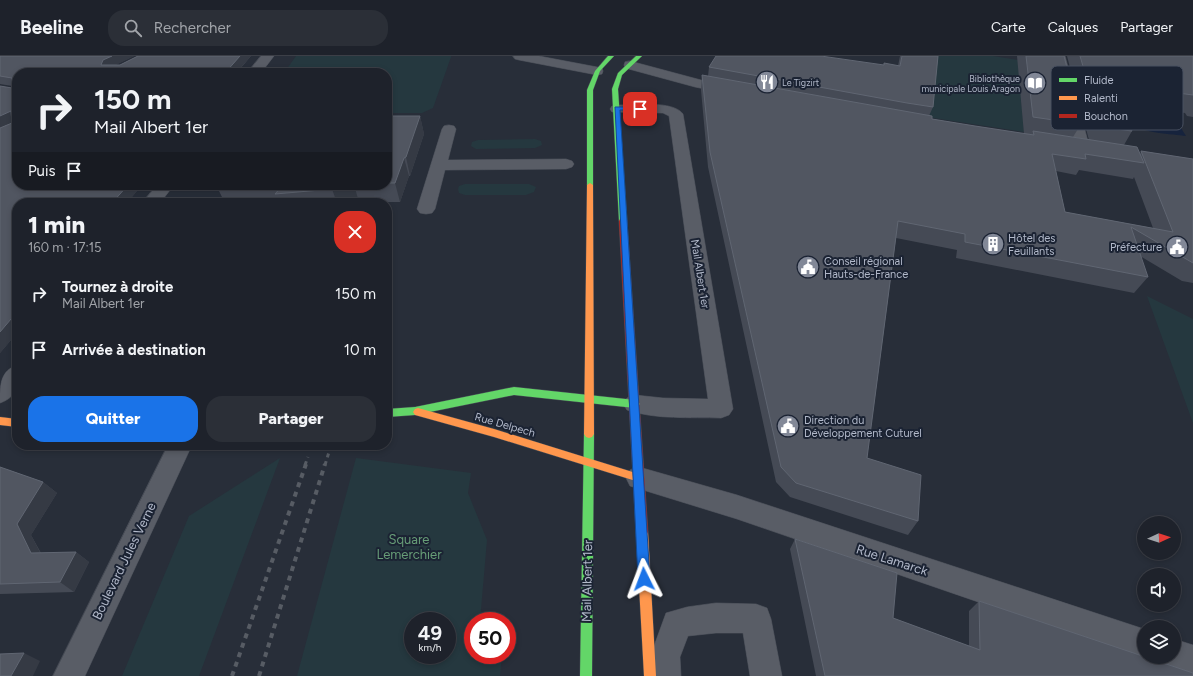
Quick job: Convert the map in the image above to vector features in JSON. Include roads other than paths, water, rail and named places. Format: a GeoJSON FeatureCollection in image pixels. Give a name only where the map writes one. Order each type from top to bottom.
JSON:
{"type":"FeatureCollection","features":[{"type":"Feature","properties":{"kind":"main road"},"geometry":{"type":"LineString","coordinates":[[597,71],[618,59],[620,74],[616,89],[617,109],[650,676]]}},
{"type":"Feature","properties":{"kind":"main road"},"geometry":{"type":"LineString","coordinates":[[597,71],[620,74]]}},
{"type":"Feature","properties":{"kind":"main road","name":"Mail Albert 1er"},"geometry":{"type":"LineString","coordinates":[[586,676],[590,90],[592,79],[597,71]]}},
{"type":"Feature","properties":{"kind":"main road","name":"Rue Delpech"},"geometry":{"type":"LineString","coordinates":[[392,413],[414,411],[514,391],[589,399]]}},
{"type":"Feature","properties":{"kind":"main road","name":"Mail Albert 1er"},"geometry":{"type":"LineString","coordinates":[[589,399],[635,404]]}},
{"type":"Feature","properties":{"kind":"main road","name":"Rue Delpech"},"geometry":{"type":"LineString","coordinates":[[414,411],[588,462]]}},
{"type":"Feature","properties":{"kind":"main road"},"geometry":{"type":"LineString","coordinates":[[0,420],[12,422]]}},
{"type":"Feature","properties":{"kind":"main road"},"geometry":{"type":"LineString","coordinates":[[588,462],[639,478]]}},
{"type":"Feature","properties":{"kind":"street"},"geometry":{"type":"LineString","coordinates":[[258,68],[268,56]]}},
{"type":"Feature","properties":{"kind":"street"},"geometry":{"type":"LineString","coordinates":[[519,56],[597,71]]}},
{"type":"Feature","properties":{"kind":"street"},"geometry":{"type":"LineString","coordinates":[[1059,56],[1062,66]]}},
{"type":"Feature","properties":{"kind":"street"},"geometry":{"type":"LineString","coordinates":[[618,59],[676,78],[746,93]]}},
{"type":"Feature","properties":{"kind":"street","name":"Mail Albert 1er"},"geometry":{"type":"LineString","coordinates":[[617,109],[665,109],[676,114],[721,409],[663,407],[635,404]]}},
{"type":"Feature","properties":{"kind":"street"},"geometry":{"type":"LineString","coordinates":[[426,209],[449,129]]}},
{"type":"Feature","properties":{"kind":"street"},"geometry":{"type":"LineString","coordinates":[[1067,147],[1089,150],[1083,130]]}},
{"type":"Feature","properties":{"kind":"street"},"geometry":{"type":"LineString","coordinates":[[438,165],[566,164]]}},
{"type":"Feature","properties":{"kind":"street"},"geometry":{"type":"LineString","coordinates":[[155,198],[162,190]]}},
{"type":"Feature","properties":{"kind":"street"},"geometry":{"type":"LineString","coordinates":[[0,394],[12,379]]}},
{"type":"Feature","properties":{"kind":"street","name":"Boulevard Jules Verne"},"geometry":{"type":"LineString","coordinates":[[69,676],[178,450]]}},
{"type":"Feature","properties":{"kind":"street","name":"Rue Lamarck"},"geometry":{"type":"LineString","coordinates":[[639,478],[737,507],[1137,642]]}},
{"type":"Feature","properties":{"kind":"street"},"geometry":{"type":"LineString","coordinates":[[665,676],[665,657],[677,624],[698,618],[722,617],[756,619],[766,676]]}},
{"type":"Feature","properties":{"kind":"street"},"geometry":{"type":"LineString","coordinates":[[1181,656],[1193,660]]}},
{"type":"Feature","properties":{"kind":"water"},"geometry":{"type":"Polygon","coordinates":[[[1146,130],[1182,130],[1186,136],[1157,133],[1146,130]]]}},
{"type":"Feature","properties":{"kind":"railway"},"geometry":{"type":"LineString","coordinates":[[325,465],[329,452]]}},
{"type":"Feature","properties":{"kind":"railway"},"geometry":{"type":"LineString","coordinates":[[305,465],[308,457]]}},
{"type":"Feature","properties":{"kind":"railway"},"geometry":{"type":"LineString","coordinates":[[232,676],[306,464]]}},
{"type":"Feature","properties":{"kind":"railway"},"geometry":{"type":"LineString","coordinates":[[259,676],[325,464]]}},
{"type":"Feature","properties":{"kind":"place","name":"Le Tigzirt"},"geometry":{"type":"Point","coordinates":[767,82]}},
{"type":"Feature","properties":{"kind":"place","name":"Bibliothèque municipale Louis Aragon"},"geometry":{"type":"Point","coordinates":[1035,83]}},
{"type":"Feature","properties":{"kind":"place","name":"Hôtel des Feuillants"},"geometry":{"type":"Point","coordinates":[993,244]}},
{"type":"Feature","properties":{"kind":"place","name":"Préfecture"},"geometry":{"type":"Point","coordinates":[1177,247]}},
{"type":"Feature","properties":{"kind":"place","name":"Conseil régional Hauts-de-France"},"geometry":{"type":"Point","coordinates":[808,267]}},
{"type":"Feature","properties":{"kind":"place","name":"Direction du Développement Cuturel"},"geometry":{"type":"Point","coordinates":[788,426]}},
{"type":"Feature","properties":{"kind":"park label","name":"Square Lemerchier"},"geometry":{"type":"Point","coordinates":[409,546]}}]}
